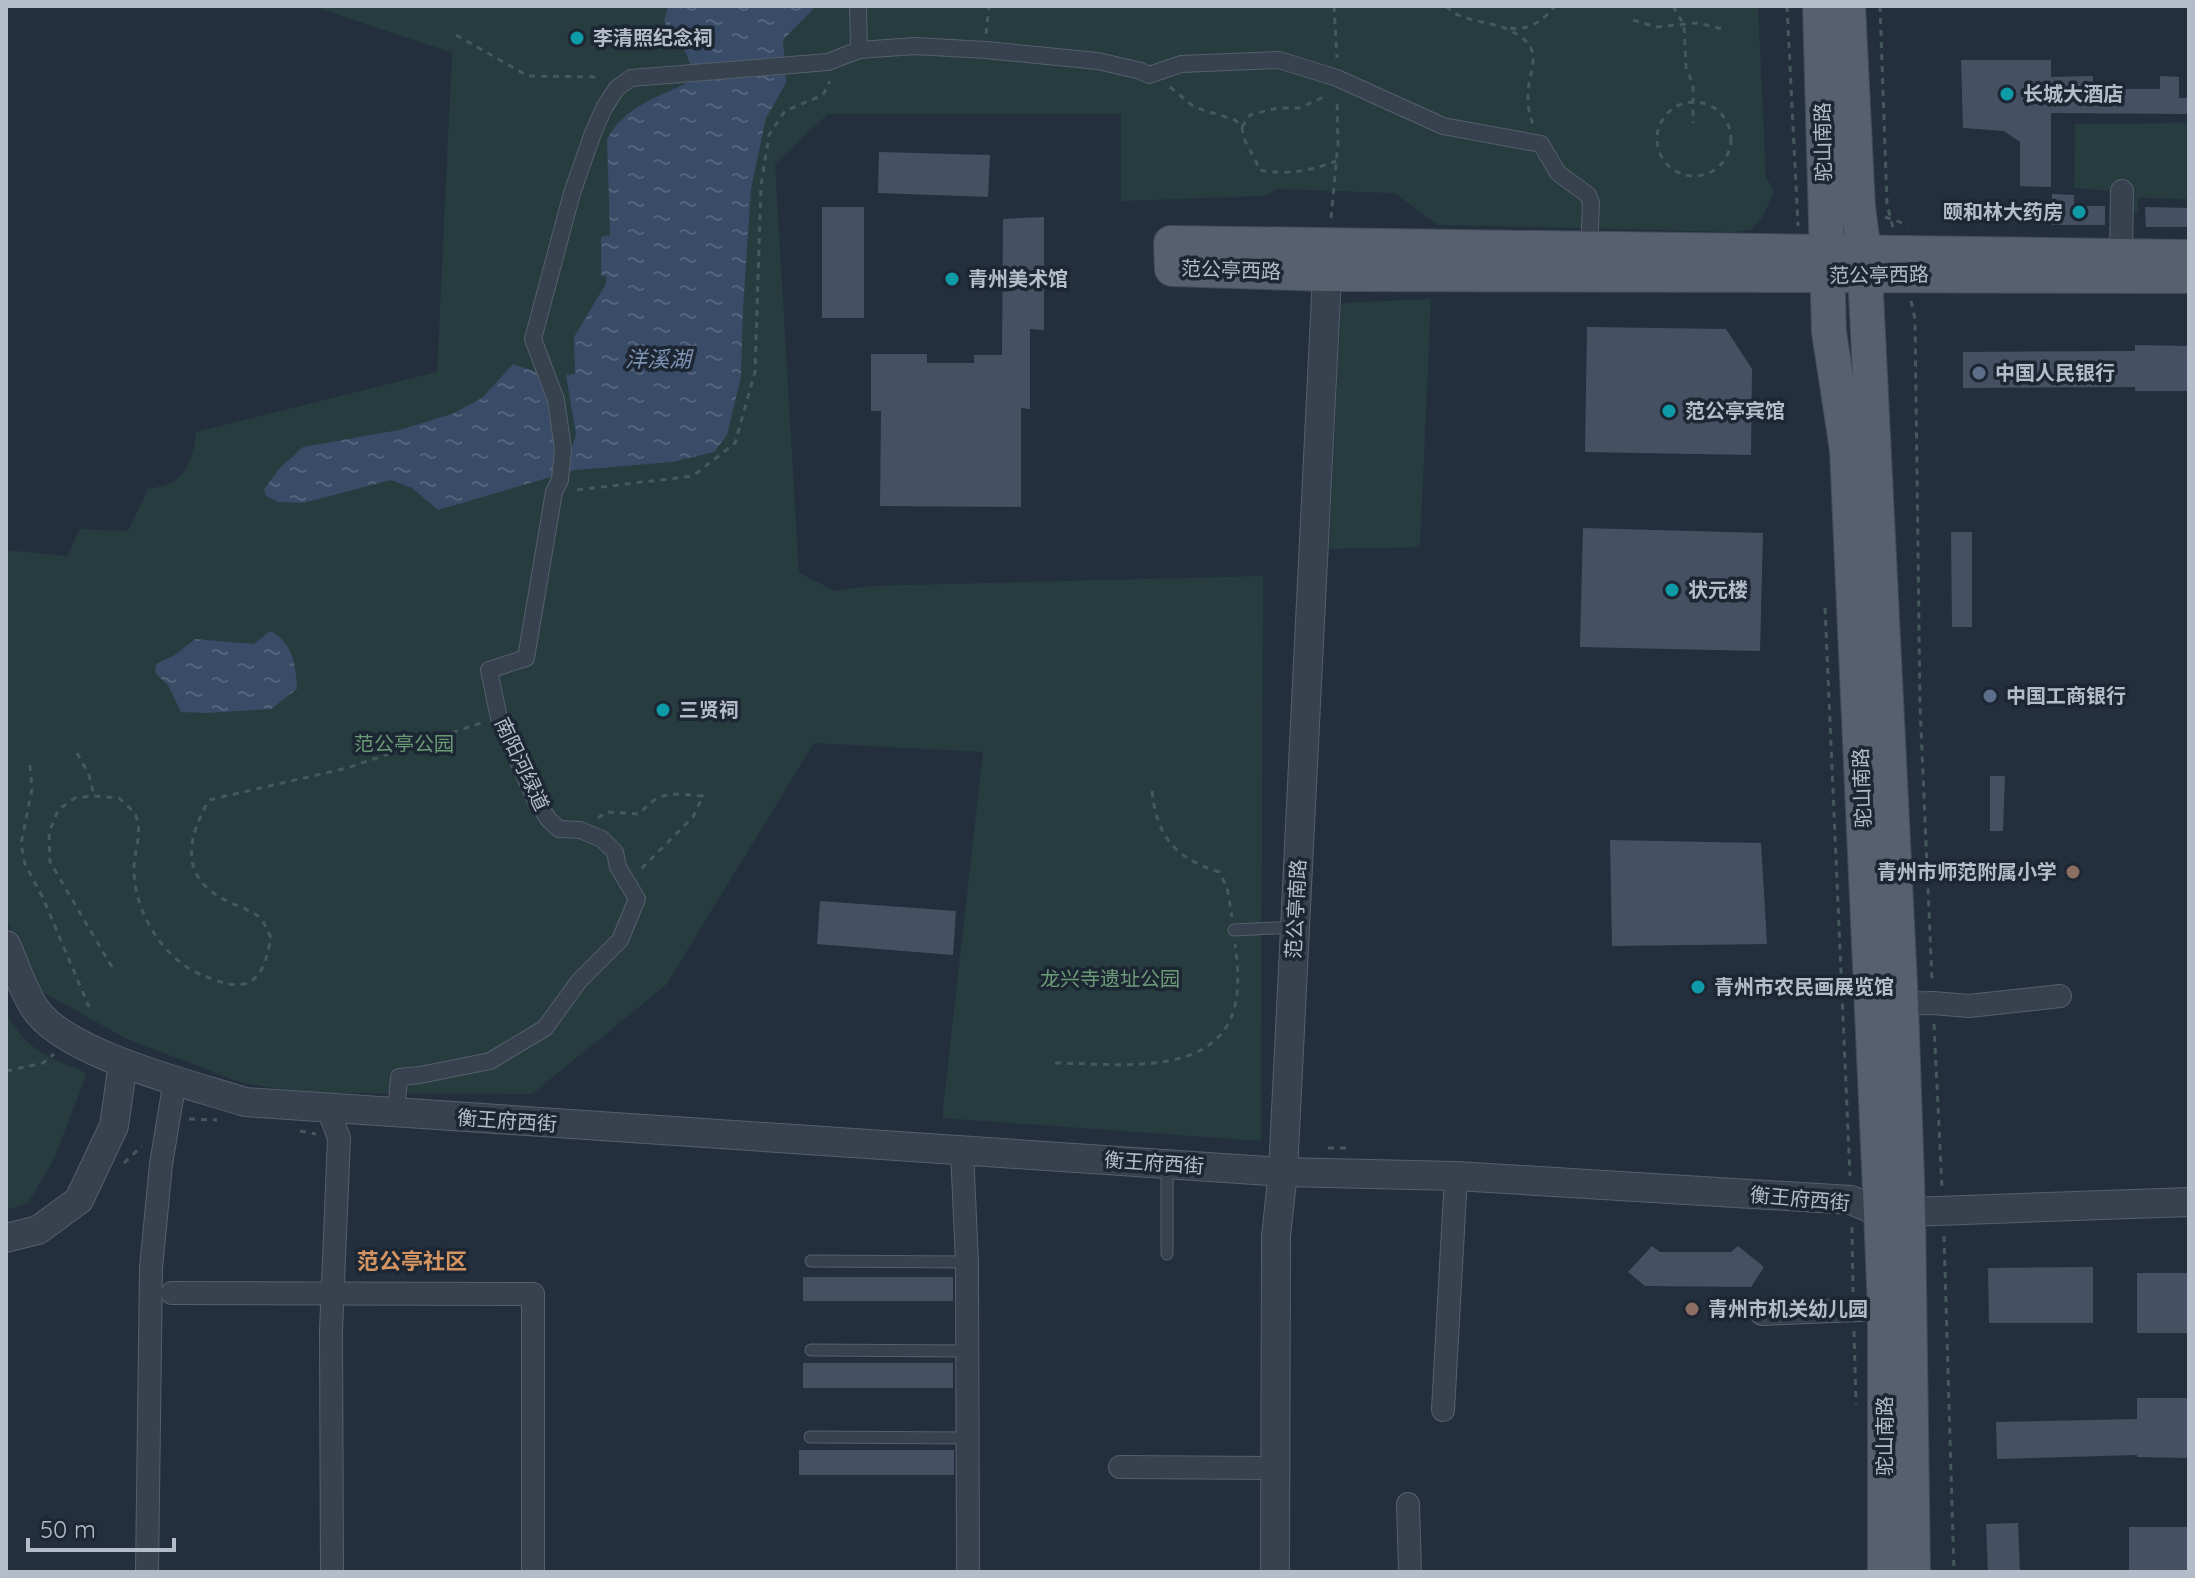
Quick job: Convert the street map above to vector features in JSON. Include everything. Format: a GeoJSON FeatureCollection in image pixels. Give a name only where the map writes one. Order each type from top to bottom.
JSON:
{"type":"FeatureCollection","features":[{"type":"Feature","properties":{"kind":"main road","name":"驼山南路"},"geometry":{"type":"LineString","coordinates":[[1820,6],[1824,208],[1818,255],[1847,450],[1902,1004]]}},
{"type":"Feature","properties":{"kind":"main road","name":"驼山南路"},"geometry":{"type":"LineString","coordinates":[[1848,6],[1902,1004],[1869,1310],[1885,1572]]}},
{"type":"Feature","properties":{"kind":"main road","name":"范公亭西路"},"geometry":{"type":"LineString","coordinates":[[1328,260],[1589,248],[1818,255],[1915,274],[2189,276]]}},
{"type":"Feature","properties":{"kind":"main road","name":"范公亭西路"},"geometry":{"type":"LineString","coordinates":[[1328,260],[1818,255]]}},
{"type":"Feature","properties":{"kind":"main road","name":"范公亭西路"},"geometry":{"type":"LineString","coordinates":[[1864,265],[2121,256],[2189,257]]}},
{"type":"Feature","properties":{"kind":"main road","name":"驼山南路"},"geometry":{"type":"LineString","coordinates":[[1880,1208],[1913,1572]]}},
{"type":"Feature","properties":{"kind":"street"},"geometry":{"type":"LineString","coordinates":[[843,56],[858,6]]}},
{"type":"Feature","properties":{"kind":"street"},"geometry":{"type":"LineString","coordinates":[[631,78],[915,46],[1098,61],[1149,75],[1181,64],[1279,60],[1337,78],[1443,126],[1541,144],[1558,173],[1588,195],[1591,203],[1589,248]]}},
{"type":"Feature","properties":{"kind":"street","name":"南阳河绿道"},"geometry":{"type":"LineString","coordinates":[[631,78],[617,88],[593,133],[572,193],[533,339],[556,400],[563,449],[526,658],[489,670],[499,718],[534,797],[559,829],[580,830],[602,839],[615,852],[618,867],[637,899]]}},
{"type":"Feature","properties":{"kind":"street"},"geometry":{"type":"LineString","coordinates":[[2121,256],[2122,191]]}},
{"type":"Feature","properties":{"kind":"street","name":"范公亭南路"},"geometry":{"type":"LineString","coordinates":[[1275,1572],[1276,1236],[1283,1172],[1328,260]]}},
{"type":"Feature","properties":{"kind":"street"},"geometry":{"type":"LineString","coordinates":[[396,1113],[399,1077],[490,1061],[545,1028],[579,981],[620,940],[637,899]]}},
{"type":"Feature","properties":{"kind":"street","name":"衡王府西街"},"geometry":{"type":"LineString","coordinates":[[6,945],[35,1009],[69,1039],[123,1063],[245,1102],[1283,1172],[1456,1176],[1880,1208],[1943,1210],[2189,1202]]}},
{"type":"Feature","properties":{"kind":"street"},"geometry":{"type":"LineString","coordinates":[[1902,1004],[1969,1006],[2060,996]]}},
{"type":"Feature","properties":{"kind":"street"},"geometry":{"type":"LineString","coordinates":[[6,1238],[38,1230],[79,1200],[114,1126],[123,1063]]}},
{"type":"Feature","properties":{"kind":"street"},"geometry":{"type":"LineString","coordinates":[[147,1572],[151,1268],[161,1164],[175,1080]]}},
{"type":"Feature","properties":{"kind":"street"},"geometry":{"type":"LineString","coordinates":[[328,1109],[339,1138],[333,1294],[332,1572]]}},
{"type":"Feature","properties":{"kind":"street"},"geometry":{"type":"LineString","coordinates":[[962,1151],[967,1262],[968,1572]]}},
{"type":"Feature","properties":{"kind":"street"},"geometry":{"type":"LineString","coordinates":[[1443,1410],[1456,1176]]}},
{"type":"Feature","properties":{"kind":"street"},"geometry":{"type":"LineString","coordinates":[[172,1293],[533,1294],[533,1572]]}},
{"type":"Feature","properties":{"kind":"street"},"geometry":{"type":"LineString","coordinates":[[1762,1314],[1869,1310]]}},
{"type":"Feature","properties":{"kind":"street"},"geometry":{"type":"LineString","coordinates":[[1120,1467],[1275,1468]]}},
{"type":"Feature","properties":{"kind":"street"},"geometry":{"type":"LineString","coordinates":[[1408,1504],[1410,1572]]}},
{"type":"Feature","properties":{"kind":"lane"},"geometry":{"type":"LineString","coordinates":[[1234,930],[1295,927]]}},
{"type":"Feature","properties":{"kind":"lane"},"geometry":{"type":"LineString","coordinates":[[1167,1164],[1167,1254]]}},
{"type":"Feature","properties":{"kind":"lane"},"geometry":{"type":"LineString","coordinates":[[811,1261],[967,1262]]}},
{"type":"Feature","properties":{"kind":"lane"},"geometry":{"type":"LineString","coordinates":[[811,1350],[968,1351]]}},
{"type":"Feature","properties":{"kind":"lane"},"geometry":{"type":"LineString","coordinates":[[810,1437],[968,1438]]}},
{"type":"Feature","properties":{"kind":"path"},"geometry":{"type":"LineString","coordinates":[[986,50],[989,6]]}},
{"type":"Feature","properties":{"kind":"path"},"geometry":{"type":"LineString","coordinates":[[1446,6],[1453,14],[1521,30],[1534,25],[1555,6]]}},
{"type":"Feature","properties":{"kind":"path"},"geometry":{"type":"LineString","coordinates":[[1673,6],[1684,25],[1686,67],[1693,85],[1693,123]]}},
{"type":"Feature","properties":{"kind":"path"},"geometry":{"type":"LineString","coordinates":[[1787,6],[1795,208],[1818,255]]}},
{"type":"Feature","properties":{"kind":"path"},"geometry":{"type":"LineString","coordinates":[[1880,6],[1887,204],[1895,233]]}},
{"type":"Feature","properties":{"kind":"path"},"geometry":{"type":"LineString","coordinates":[[1633,20],[1656,27],[1698,23],[1722,29]]}},
{"type":"Feature","properties":{"kind":"path"},"geometry":{"type":"LineString","coordinates":[[1506,28],[1524,37],[1531,46],[1534,69],[1528,99],[1531,120],[1541,144]]}},
{"type":"Feature","properties":{"kind":"path"},"geometry":{"type":"LineString","coordinates":[[456,35],[528,76],[631,78]]}},
{"type":"Feature","properties":{"kind":"path"},"geometry":{"type":"LineString","coordinates":[[557,486],[693,476],[735,443],[755,372],[761,186],[769,135],[785,111],[823,95],[843,56]]}},
{"type":"Feature","properties":{"kind":"path"},"geometry":{"type":"LineString","coordinates":[[1149,75],[1176,90],[1194,107],[1235,120],[1242,127],[1244,142],[1256,157],[1259,170],[1276,173],[1313,170],[1336,161]]}},
{"type":"Feature","properties":{"kind":"path"},"geometry":{"type":"LineString","coordinates":[[1242,127],[1250,115],[1277,108],[1300,108],[1337,92]]}},
{"type":"Feature","properties":{"kind":"path"},"geometry":{"type":"LineString","coordinates":[[1693,102],[1714,108],[1723,116],[1732,138],[1725,160],[1716,170],[1692,176],[1669,167],[1661,157],[1657,132],[1669,111],[1693,102]]}},
{"type":"Feature","properties":{"kind":"path"},"geometry":{"type":"LineString","coordinates":[[1328,260],[1338,144]]}},
{"type":"Feature","properties":{"kind":"path"},"geometry":{"type":"LineString","coordinates":[[1909,292],[1915,319],[1920,705],[1902,1004],[1943,1210],[1954,1572]]}},
{"type":"Feature","properties":{"kind":"path"},"geometry":{"type":"LineString","coordinates":[[1825,597],[1880,1208],[1857,1418]]}},
{"type":"Feature","properties":{"kind":"path"},"geometry":{"type":"LineString","coordinates":[[112,967],[50,862],[49,833],[58,810],[75,798],[119,798],[136,816],[133,871],[140,908],[152,929],[182,965],[225,984],[245,984],[258,974],[266,960],[271,938],[260,917],[222,899],[205,885],[196,872],[191,855],[193,829],[209,800],[347,768],[499,718]]}},
{"type":"Feature","properties":{"kind":"path"},"geometry":{"type":"LineString","coordinates":[[77,753],[89,775],[94,796]]}},
{"type":"Feature","properties":{"kind":"path"},"geometry":{"type":"LineString","coordinates":[[30,765],[32,789],[21,844],[25,864],[43,898],[89,1007]]}},
{"type":"Feature","properties":{"kind":"path"},"geometry":{"type":"LineString","coordinates":[[1055,1063],[1162,1063],[1206,1050],[1227,1025],[1233,1012],[1238,989],[1227,887],[1219,872],[1193,864],[1160,829],[1152,791]]}},
{"type":"Feature","properties":{"kind":"path"},"geometry":{"type":"LineString","coordinates":[[580,830],[606,812],[640,814],[652,799],[671,794],[703,796],[693,817],[637,873],[637,899]]}},
{"type":"Feature","properties":{"kind":"path"},"geometry":{"type":"LineString","coordinates":[[6,1071],[43,1063],[69,1039]]}},
{"type":"Feature","properties":{"kind":"green space","name":"范公亭公园"},"geometry":{"type":"Polygon","coordinates":[[[312,6],[1758,6],[1766,177],[1774,191],[1763,216],[1751,230],[1438,225],[1394,193],[1278,189],[1264,196],[1121,201],[1121,114],[828,114],[775,164],[799,573],[835,591],[869,586],[1263,576],[1261,1141],[942,1118],[983,752],[814,743],[666,985],[532,1094],[308,1093],[242,1083],[125,1038],[37,989],[6,919],[6,550],[67,556],[80,529],[128,531],[148,489],[170,483],[184,472],[192,455],[196,432],[437,372],[452,53],[312,6]]]}},
{"type":"Feature","properties":{"kind":"green space"},"geometry":{"type":"Polygon","coordinates":[[[2189,123],[2188,199],[2138,198],[2138,214],[2112,214],[2111,191],[2074,188],[2075,124],[2189,123]]]}},
{"type":"Feature","properties":{"kind":"green space"},"geometry":{"type":"Polygon","coordinates":[[[1431,299],[1420,547],[1329,549],[1341,303],[1431,299]]]}},
{"type":"Feature","properties":{"kind":"green space"},"geometry":{"type":"Polygon","coordinates":[[[6,1011],[21,1035],[39,1051],[87,1073],[54,1159],[28,1203],[6,1210],[6,1011]]]}},
{"type":"Feature","properties":{"kind":"water","name":"洋溪湖"},"geometry":{"type":"Polygon","coordinates":[[[668,6],[816,6],[783,40],[786,83],[766,118],[751,189],[741,377],[727,435],[714,452],[672,462],[575,470],[438,510],[412,488],[391,480],[303,503],[278,502],[266,496],[264,489],[280,468],[303,447],[399,430],[452,414],[482,398],[513,364],[541,374],[570,454],[576,434],[566,375],[575,374],[574,337],[606,284],[606,276],[601,276],[601,237],[610,235],[607,140],[632,111],[691,81],[687,55],[664,21],[668,6]]]}},
{"type":"Feature","properties":{"kind":"water"},"geometry":{"type":"Polygon","coordinates":[[[270,631],[288,648],[294,663],[297,689],[271,709],[181,712],[168,685],[155,673],[156,664],[175,655],[195,639],[254,644],[270,631]]]}},
{"type":"Feature","properties":{"kind":"building","name":"长城大酒店"},"geometry":{"type":"Polygon","coordinates":[[[1961,60],[2051,60],[2051,77],[2093,76],[2093,89],[2160,89],[2160,76],[2179,77],[2179,98],[2189,98],[2189,114],[2051,113],[2051,187],[2020,186],[2020,142],[2004,131],[1963,128],[1961,60]]]}},
{"type":"Feature","properties":{"kind":"building"},"geometry":{"type":"Polygon","coordinates":[[[879,152],[990,155],[988,197],[878,193],[879,152]]]}},
{"type":"Feature","properties":{"kind":"building","name":"颐和林大药房"},"geometry":{"type":"Polygon","coordinates":[[[2052,194],[2074,195],[2074,206],[2105,206],[2105,225],[2052,225],[2052,194]]]}},
{"type":"Feature","properties":{"kind":"building"},"geometry":{"type":"Polygon","coordinates":[[[822,207],[864,207],[864,318],[822,318],[822,207]]]}},
{"type":"Feature","properties":{"kind":"building"},"geometry":{"type":"Polygon","coordinates":[[[2145,207],[2189,208],[2189,227],[2146,227],[2145,207]]]}},
{"type":"Feature","properties":{"kind":"building"},"geometry":{"type":"Polygon","coordinates":[[[1044,217],[1044,330],[1030,329],[1030,409],[1021,408],[1021,507],[880,506],[881,411],[871,411],[871,354],[927,354],[927,363],[974,363],[974,355],[1002,355],[1003,219],[1044,217]]]}},
{"type":"Feature","properties":{"kind":"building","name":"范公亭宾馆"},"geometry":{"type":"Polygon","coordinates":[[[1587,327],[1726,329],[1752,369],[1751,455],[1585,452],[1587,327]]]}},
{"type":"Feature","properties":{"kind":"building"},"geometry":{"type":"Polygon","coordinates":[[[2135,345],[2189,346],[2189,391],[2135,391],[2135,387],[1963,388],[1963,352],[2135,351],[2135,345]]]}},
{"type":"Feature","properties":{"kind":"building","name":"状元楼"},"geometry":{"type":"Polygon","coordinates":[[[1583,528],[1763,533],[1760,651],[1580,647],[1583,528]]]}},
{"type":"Feature","properties":{"kind":"building"},"geometry":{"type":"Polygon","coordinates":[[[1951,532],[1972,532],[1972,627],[1952,627],[1951,532]]]}},
{"type":"Feature","properties":{"kind":"building"},"geometry":{"type":"Polygon","coordinates":[[[1990,776],[2005,776],[2003,831],[1990,831],[1990,776]]]}},
{"type":"Feature","properties":{"kind":"building"},"geometry":{"type":"Polygon","coordinates":[[[1610,840],[1761,843],[1767,944],[1612,946],[1610,840]]]}},
{"type":"Feature","properties":{"kind":"building"},"geometry":{"type":"Polygon","coordinates":[[[820,901],[956,911],[953,955],[817,944],[820,901]]]}},
{"type":"Feature","properties":{"kind":"building"},"geometry":{"type":"Polygon","coordinates":[[[1652,1246],[1660,1252],[1731,1252],[1738,1246],[1764,1267],[1751,1287],[1645,1286],[1628,1272],[1652,1246]]]}},
{"type":"Feature","properties":{"kind":"building"},"geometry":{"type":"Polygon","coordinates":[[[2093,1267],[2093,1323],[1989,1323],[1988,1268],[2093,1267]]]}},
{"type":"Feature","properties":{"kind":"building"},"geometry":{"type":"Polygon","coordinates":[[[2137,1273],[2189,1273],[2189,1333],[2137,1333],[2137,1273]]]}},
{"type":"Feature","properties":{"kind":"building"},"geometry":{"type":"Polygon","coordinates":[[[803,1277],[953,1277],[953,1301],[803,1301],[803,1277]]]}},
{"type":"Feature","properties":{"kind":"building"},"geometry":{"type":"Polygon","coordinates":[[[803,1363],[953,1363],[953,1388],[803,1388],[803,1363]]]}},
{"type":"Feature","properties":{"kind":"building"},"geometry":{"type":"Polygon","coordinates":[[[2137,1398],[2189,1398],[2189,1458],[2137,1455],[1997,1459],[1996,1422],[2137,1419],[2137,1398]]]}},
{"type":"Feature","properties":{"kind":"building"},"geometry":{"type":"Polygon","coordinates":[[[799,1450],[954,1450],[954,1475],[799,1475],[799,1450]]]}},
{"type":"Feature","properties":{"kind":"building"},"geometry":{"type":"Polygon","coordinates":[[[2018,1523],[2020,1572],[1988,1572],[1986,1524],[2018,1523]]]}},
{"type":"Feature","properties":{"kind":"building"},"geometry":{"type":"Polygon","coordinates":[[[2129,1527],[2189,1527],[2189,1572],[2129,1572],[2129,1527]]]}},
{"type":"Feature","properties":{"kind":"place","name":"李清照纪念祠"},"geometry":{"type":"Point","coordinates":[577,38]}},
{"type":"Feature","properties":{"kind":"place","name":"长城大酒店"},"geometry":{"type":"Point","coordinates":[2007,94]}},
{"type":"Feature","properties":{"kind":"place","name":"颐和林大药房"},"geometry":{"type":"Point","coordinates":[2079,212]}},
{"type":"Feature","properties":{"kind":"place","name":"青州美术馆"},"geometry":{"type":"Point","coordinates":[952,279]}},
{"type":"Feature","properties":{"kind":"place","name":"中国人民银行"},"geometry":{"type":"Point","coordinates":[1979,373]}},
{"type":"Feature","properties":{"kind":"place","name":"范公亭宾馆"},"geometry":{"type":"Point","coordinates":[1669,411]}},
{"type":"Feature","properties":{"kind":"place","name":"状元楼"},"geometry":{"type":"Point","coordinates":[1672,590]}},
{"type":"Feature","properties":{"kind":"place","name":"中国工商银行"},"geometry":{"type":"Point","coordinates":[1990,696]}},
{"type":"Feature","properties":{"kind":"place","name":"三贤祠"},"geometry":{"type":"Point","coordinates":[663,710]}},
{"type":"Feature","properties":{"kind":"place","name":"青州市师范附属小学"},"geometry":{"type":"Point","coordinates":[2073,872]}},
{"type":"Feature","properties":{"kind":"place","name":"青州市农民画展览馆"},"geometry":{"type":"Point","coordinates":[1698,987]}},
{"type":"Feature","properties":{"kind":"place","name":"青州市机关幼儿园"},"geometry":{"type":"Point","coordinates":[1692,1309]}},
{"type":"Feature","properties":{"kind":"district","name":"范公亭社区"},"geometry":{"type":"Point","coordinates":[412,1261]}},
{"type":"Feature","properties":{"kind":"park label","name":"龙兴寺遗址公园"},"geometry":{"type":"Point","coordinates":[1110,979]}}]}
